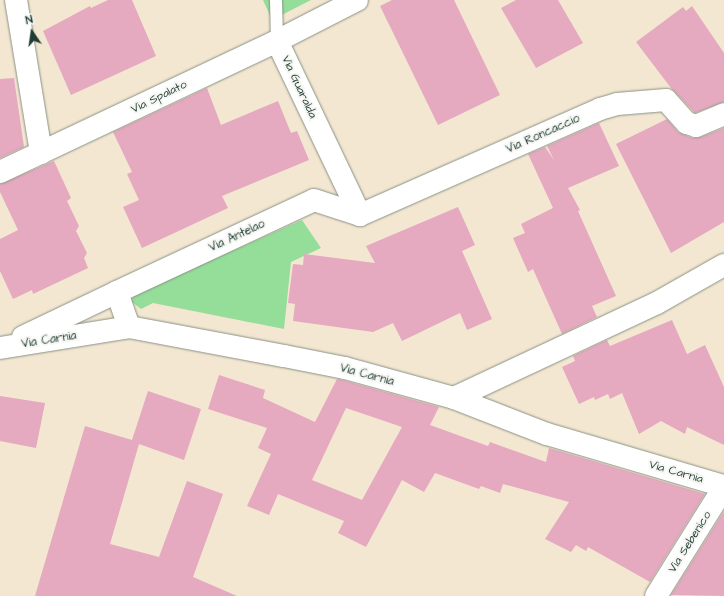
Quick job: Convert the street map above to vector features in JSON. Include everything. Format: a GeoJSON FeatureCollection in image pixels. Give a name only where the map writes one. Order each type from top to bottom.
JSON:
{"type":"FeatureCollection","features":[{"type":"Feature","properties":{"kind":"street"},"geometry":{"type":"LineString","coordinates":[[16,0],[41,153]]}},
{"type":"Feature","properties":{"kind":"street","name":"Via Guaralda"},"geometry":{"type":"LineString","coordinates":[[357,0],[277,41],[360,215]]}},
{"type":"Feature","properties":{"kind":"street","name":"Via Spalato"},"geometry":{"type":"LineString","coordinates":[[0,172],[277,41]]}},
{"type":"Feature","properties":{"kind":"street","name":"Via Roncaccio"},"geometry":{"type":"LineString","coordinates":[[360,215],[600,109],[617,104],[666,100],[687,123],[696,126],[724,114]]}},
{"type":"Feature","properties":{"kind":"street","name":"Via Antelao"},"geometry":{"type":"LineString","coordinates":[[1,344],[117,292],[314,200],[360,215]]}},
{"type":"Feature","properties":{"kind":"street"},"geometry":{"type":"LineString","coordinates":[[454,398],[657,303],[724,265]]}},
{"type":"Feature","properties":{"kind":"street"},"geometry":{"type":"LineString","coordinates":[[117,292],[129,328]]}},
{"type":"Feature","properties":{"kind":"street","name":"Via Carnia"},"geometry":{"type":"LineString","coordinates":[[1,344],[129,328],[345,368],[454,398],[547,434],[724,487]]}},
{"type":"Feature","properties":{"kind":"street","name":"Via Sebenico"},"geometry":{"type":"LineString","coordinates":[[656,596],[724,487]]}},
{"type":"Feature","properties":{"kind":"lane"},"geometry":{"type":"LineString","coordinates":[[276,0],[277,41]]}},
{"type":"Feature","properties":{"kind":"green space"},"geometry":{"type":"Polygon","coordinates":[[[263,0],[311,0],[272,20],[263,0]]]}},
{"type":"Feature","properties":{"kind":"green space"},"geometry":{"type":"Polygon","coordinates":[[[302,220],[321,248],[291,262],[284,329],[153,303],[141,309],[132,302],[133,295],[302,220]]]}},
{"type":"Feature","properties":{"kind":"building"},"geometry":{"type":"Polygon","coordinates":[[[108,0],[132,0],[156,56],[71,95],[43,31],[90,6],[91,8],[108,0]]]}},
{"type":"Feature","properties":{"kind":"building"},"geometry":{"type":"Polygon","coordinates":[[[392,0],[454,0],[500,95],[438,125],[380,6],[392,0]]]}},
{"type":"Feature","properties":{"kind":"building"},"geometry":{"type":"Polygon","coordinates":[[[516,0],[558,0],[583,43],[536,68],[501,8],[516,0]]]}},
{"type":"Feature","properties":{"kind":"building"},"geometry":{"type":"Polygon","coordinates":[[[692,6],[724,53],[724,102],[695,113],[671,88],[636,42],[683,7],[686,11],[692,6]]]}},
{"type":"Feature","properties":{"kind":"building"},"geometry":{"type":"Polygon","coordinates":[[[14,78],[24,147],[0,158],[0,79],[14,78]]]}},
{"type":"Feature","properties":{"kind":"building"},"geometry":{"type":"Polygon","coordinates":[[[207,88],[221,125],[278,101],[291,133],[297,131],[309,160],[222,196],[228,208],[142,248],[123,207],[139,200],[127,174],[132,172],[113,132],[207,88]]]}},
{"type":"Feature","properties":{"kind":"building"},"geometry":{"type":"Polygon","coordinates":[[[667,119],[678,132],[692,138],[701,137],[724,128],[724,222],[671,253],[616,144],[667,119]]]}},
{"type":"Feature","properties":{"kind":"building"},"geometry":{"type":"Polygon","coordinates":[[[599,123],[619,166],[568,188],[580,210],[578,211],[616,296],[592,306],[597,317],[562,334],[533,269],[528,272],[513,238],[525,233],[521,224],[553,208],[528,154],[545,147],[554,160],[547,146],[599,123]]]}},
{"type":"Feature","properties":{"kind":"building"},"geometry":{"type":"Polygon","coordinates":[[[54,161],[71,198],[67,201],[79,226],[76,231],[87,253],[84,258],[88,268],[33,294],[32,290],[13,299],[0,271],[0,239],[18,230],[0,192],[0,184],[54,161]]]}},
{"type":"Feature","properties":{"kind":"building"},"geometry":{"type":"Polygon","coordinates":[[[458,207],[475,245],[462,251],[492,319],[467,330],[460,313],[402,341],[393,323],[373,332],[293,321],[295,304],[288,303],[293,264],[303,265],[304,254],[375,263],[366,246],[458,207]]]}},
{"type":"Feature","properties":{"kind":"building"},"geometry":{"type":"Polygon","coordinates":[[[672,320],[687,354],[705,345],[724,387],[724,445],[687,427],[685,434],[661,421],[639,434],[622,393],[610,399],[608,394],[595,400],[594,397],[579,404],[562,367],[575,361],[573,356],[607,340],[610,346],[672,320]]]}},
{"type":"Feature","properties":{"kind":"building"},"geometry":{"type":"Polygon","coordinates":[[[219,375],[265,390],[263,398],[315,422],[337,379],[439,407],[430,425],[488,446],[490,442],[546,462],[549,448],[705,494],[650,582],[588,547],[586,551],[576,545],[571,552],[545,539],[569,502],[503,484],[500,493],[481,486],[479,489],[435,473],[424,492],[402,480],[366,547],[338,533],[344,521],[278,494],[269,515],[247,506],[271,454],[258,448],[267,428],[208,409],[219,375]],[[346,408],[312,480],[362,500],[402,427],[346,408]]]}},
{"type":"Feature","properties":{"kind":"building"},"geometry":{"type":"Polygon","coordinates":[[[148,391],[201,409],[184,460],[139,444],[110,544],[159,557],[187,481],[223,494],[193,577],[237,596],[35,596],[85,426],[132,440],[148,391]]]}},
{"type":"Feature","properties":{"kind":"building"},"geometry":{"type":"Polygon","coordinates":[[[0,396],[45,403],[36,448],[0,441],[0,396]]]}},
{"type":"Feature","properties":{"kind":"building"},"geometry":{"type":"Polygon","coordinates":[[[724,511],[724,596],[671,595],[724,511]]]}}]}
